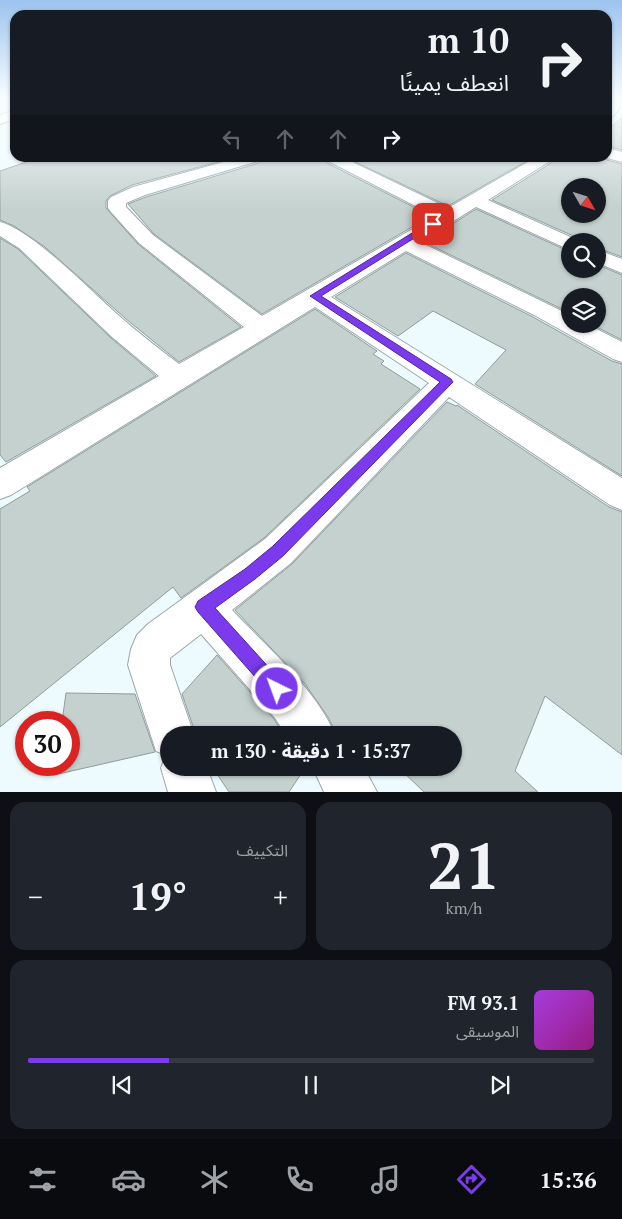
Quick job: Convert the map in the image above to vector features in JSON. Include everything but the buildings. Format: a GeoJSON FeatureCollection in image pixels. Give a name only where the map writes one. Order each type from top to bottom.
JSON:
{"type":"FeatureCollection","features":[{"type":"Feature","properties":{"kind":"street"},"geometry":{"type":"LineString","coordinates":[[239,162],[138,191],[118,201],[117,208],[146,239],[261,328]]}},
{"type":"Feature","properties":{"kind":"street"},"geometry":{"type":"LineString","coordinates":[[341,162],[448,216]]}},
{"type":"Feature","properties":{"kind":"street"},"geometry":{"type":"LineString","coordinates":[[0,485],[537,162]]}},
{"type":"Feature","properties":{"kind":"street"},"geometry":{"type":"LineString","coordinates":[[474,200],[561,240]]}},
{"type":"Feature","properties":{"kind":"street"},"geometry":{"type":"LineString","coordinates":[[0,228],[26,244],[121,331],[178,378]]}},
{"type":"Feature","properties":{"kind":"street"},"geometry":{"type":"LineString","coordinates":[[404,242],[542,310],[622,353]]}},
{"type":"Feature","properties":{"kind":"street"},"geometry":{"type":"LineString","coordinates":[[606,260],[622,268]]}},
{"type":"Feature","properties":{"kind":"street"},"geometry":{"type":"LineString","coordinates":[[314,296],[622,495]]}},
{"type":"Feature","properties":{"kind":"street"},"geometry":{"type":"LineString","coordinates":[[169,726],[148,665],[151,649],[278,551],[447,382]]}},
{"type":"Feature","properties":{"kind":"street"},"geometry":{"type":"LineString","coordinates":[[203,607],[290,703],[307,726]]}},
{"type":"Feature","properties":{"kind":"street"},"geometry":{"type":"LineString","coordinates":[[187,776],[192,792]]}},
{"type":"Feature","properties":{"kind":"street"},"geometry":{"type":"LineString","coordinates":[[342,776],[353,792]]}},
{"type":"Feature","properties":{"kind":"route"},"geometry":{"type":"LineString","coordinates":[[277,689],[203,607],[250,574],[278,551],[447,382],[314,296],[433,224]]}}]}
